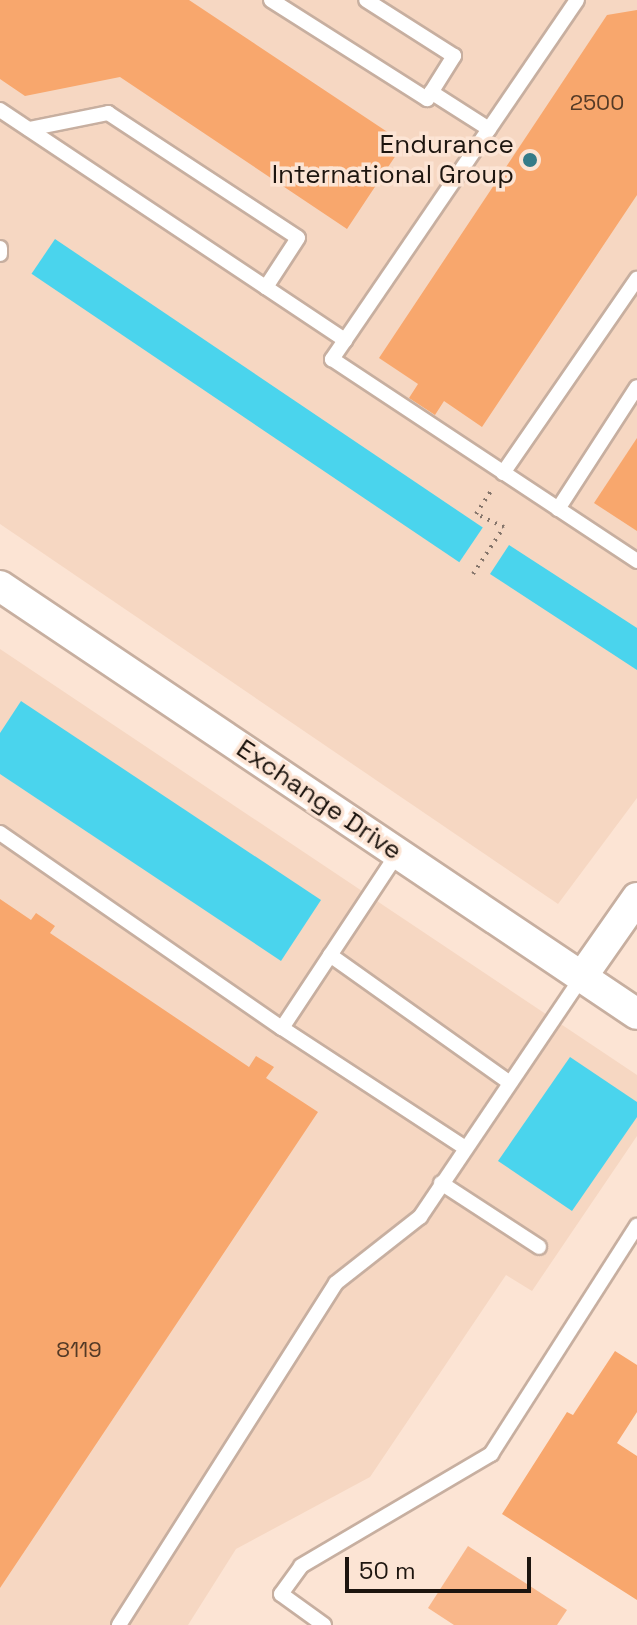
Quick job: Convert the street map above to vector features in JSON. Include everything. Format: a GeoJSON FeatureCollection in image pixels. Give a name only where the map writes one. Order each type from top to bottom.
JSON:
{"type":"FeatureCollection","features":[{"type":"Feature","properties":{"kind":"street","name":"Exchange Drive"},"geometry":{"type":"LineString","coordinates":[[0,586],[637,1014]]}},
{"type":"Feature","properties":{"kind":"street"},"geometry":{"type":"LineString","coordinates":[[583,975],[637,898]]}},
{"type":"Feature","properties":{"kind":"lane"},"geometry":{"type":"LineString","coordinates":[[271,0],[427,99],[454,56],[366,0]]}},
{"type":"Feature","properties":{"kind":"lane"},"geometry":{"type":"LineString","coordinates":[[577,0],[332,359],[637,561]]}},
{"type":"Feature","properties":{"kind":"lane"},"geometry":{"type":"LineString","coordinates":[[431,92],[489,129]]}},
{"type":"Feature","properties":{"kind":"lane"},"geometry":{"type":"LineString","coordinates":[[0,110],[345,340]]}},
{"type":"Feature","properties":{"kind":"lane"},"geometry":{"type":"LineString","coordinates":[[29,129],[108,113],[298,238],[266,287]]}},
{"type":"Feature","properties":{"kind":"lane"},"geometry":{"type":"LineString","coordinates":[[503,473],[637,279]]}},
{"type":"Feature","properties":{"kind":"lane"},"geometry":{"type":"LineString","coordinates":[[558,509],[637,387]]}},
{"type":"Feature","properties":{"kind":"lane"},"geometry":{"type":"LineString","coordinates":[[0,833],[282,1028],[464,1147]]}},
{"type":"Feature","properties":{"kind":"lane"},"geometry":{"type":"LineString","coordinates":[[282,1028],[398,853]]}},
{"type":"Feature","properties":{"kind":"lane"},"geometry":{"type":"LineString","coordinates":[[330,955],[509,1082]]}},
{"type":"Feature","properties":{"kind":"lane"},"geometry":{"type":"LineString","coordinates":[[119,1625],[336,1283],[420,1217],[464,1147],[583,975]]}},
{"type":"Feature","properties":{"kind":"lane"},"geometry":{"type":"LineString","coordinates":[[441,1183],[539,1247]]}},
{"type":"Feature","properties":{"kind":"lane"},"geometry":{"type":"LineString","coordinates":[[324,1625],[281,1594],[301,1566],[491,1454],[637,1226]]}},
{"type":"Feature","properties":{"kind":"path"},"geometry":{"type":"LineString","coordinates":[[473,574],[504,527],[476,514],[503,473]]}},
{"type":"Feature","properties":{"kind":"shaded area"},"geometry":{"type":"Polygon","coordinates":[[[0,0],[637,0],[637,798],[558,904],[0,524],[0,0]]]}},
{"type":"Feature","properties":{"kind":"shaded area"},"geometry":{"type":"Polygon","coordinates":[[[0,649],[637,1075],[637,1136],[532,1291],[506,1275],[370,1477],[236,1549],[188,1625],[0,1625],[0,649]]]}},
{"type":"Feature","properties":{"kind":"shaded area"},"geometry":{"type":"Polygon","coordinates":[[[468,1546],[567,1610],[557,1625],[454,1625],[428,1608],[468,1546]]]}},
{"type":"Feature","properties":{"kind":"water"},"geometry":{"type":"Polygon","coordinates":[[[55,239],[483,528],[459,562],[32,274],[55,239]]]}},
{"type":"Feature","properties":{"kind":"water"},"geometry":{"type":"Polygon","coordinates":[[[509,545],[637,628],[637,670],[490,574],[509,545]]]}},
{"type":"Feature","properties":{"kind":"water"},"geometry":{"type":"Polygon","coordinates":[[[21,701],[321,900],[281,961],[0,774],[0,733],[21,701]]]}},
{"type":"Feature","properties":{"kind":"water"},"geometry":{"type":"Polygon","coordinates":[[[570,1057],[637,1102],[637,1117],[572,1211],[498,1161],[570,1057]]]}},
{"type":"Feature","properties":{"kind":"building"},"geometry":{"type":"Polygon","coordinates":[[[0,0],[189,0],[404,143],[347,229],[120,77],[25,96],[0,79],[0,0]]]}},
{"type":"Feature","properties":{"kind":"building"},"geometry":{"type":"Polygon","coordinates":[[[637,10],[637,195],[482,427],[444,401],[435,415],[409,398],[418,384],[379,358],[607,15],[637,10]]]}},
{"type":"Feature","properties":{"kind":"building"},"geometry":{"type":"Polygon","coordinates":[[[637,438],[637,531],[594,503],[637,438]]]}},
{"type":"Feature","properties":{"kind":"building"},"geometry":{"type":"Polygon","coordinates":[[[0,899],[31,920],[36,913],[55,926],[50,933],[249,1067],[256,1056],[274,1067],[266,1078],[318,1112],[0,1588],[0,899]]]}},
{"type":"Feature","properties":{"kind":"building"},"geometry":{"type":"Polygon","coordinates":[[[615,1351],[637,1365],[637,1412],[617,1443],[637,1456],[637,1600],[502,1514],[567,1412],[573,1415],[615,1351]]]}},
{"type":"Feature","properties":{"kind":"place","name":"Endurance International Group"},"geometry":{"type":"Point","coordinates":[530,160]}}]}
